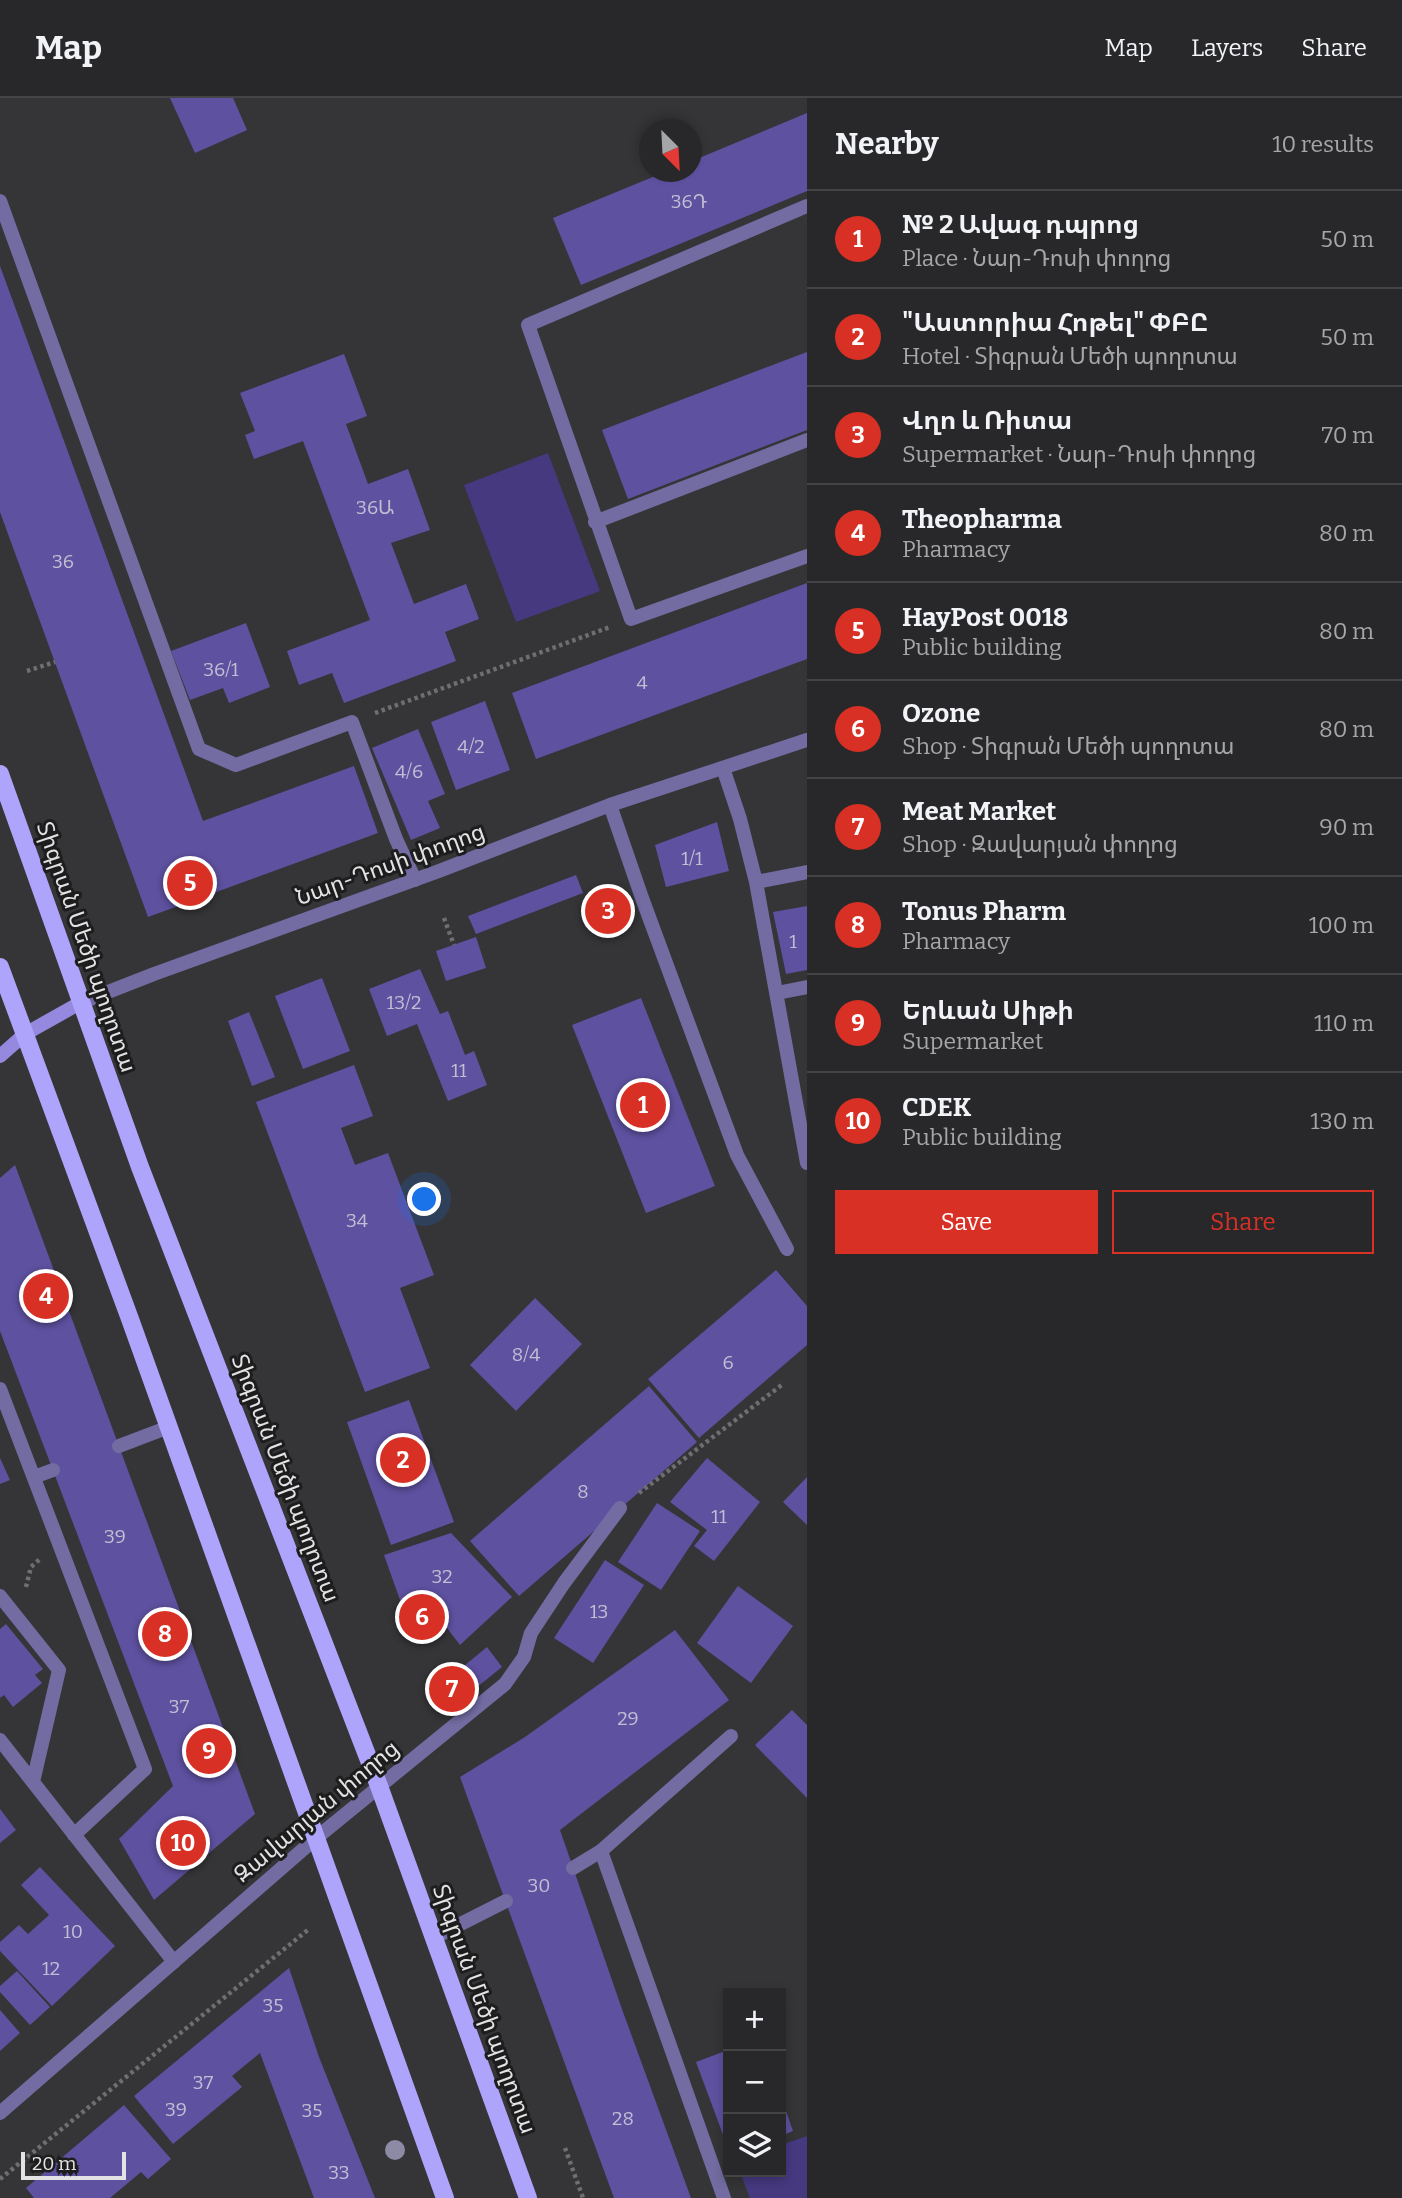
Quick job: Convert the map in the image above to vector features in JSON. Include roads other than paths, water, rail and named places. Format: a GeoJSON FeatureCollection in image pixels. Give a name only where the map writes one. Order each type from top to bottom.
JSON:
{"type":"FeatureCollection","features":[{"type":"Feature","properties":{"kind":"main road","name":"Տիգրան Մեծի պողոտա"},"geometry":{"type":"LineString","coordinates":[[0,774],[139,1167],[379,1786],[528,2198]]}},
{"type":"Feature","properties":{"kind":"main road"},"geometry":{"type":"LineString","coordinates":[[0,967],[169,1427],[445,2198]]}},
{"type":"Feature","properties":{"kind":"main road","name":"Նար-Դոսի փողոց"},"geometry":{"type":"LineString","coordinates":[[0,1056],[25,1034],[80,1003]]}},
{"type":"Feature","properties":{"kind":"street"},"geometry":{"type":"LineString","coordinates":[[0,201],[199,749],[236,765],[352,722],[396,839],[415,880]]}},
{"type":"Feature","properties":{"kind":"street"},"geometry":{"type":"LineString","coordinates":[[807,206],[528,325],[631,619],[807,556]]}},
{"type":"Feature","properties":{"kind":"street"},"geometry":{"type":"LineString","coordinates":[[595,522],[807,440]]}},
{"type":"Feature","properties":{"kind":"street","name":"Նար-Դոսի փողոց"},"geometry":{"type":"LineString","coordinates":[[80,1003],[610,805],[807,740]]}},
{"type":"Feature","properties":{"kind":"street"},"geometry":{"type":"LineString","coordinates":[[723,768],[740,818],[756,881],[807,1163]]}},
{"type":"Feature","properties":{"kind":"street"},"geometry":{"type":"LineString","coordinates":[[610,805],[737,1155],[787,1249]]}},
{"type":"Feature","properties":{"kind":"street"},"geometry":{"type":"LineString","coordinates":[[756,881],[807,872]]}},
{"type":"Feature","properties":{"kind":"street"},"geometry":{"type":"LineString","coordinates":[[777,993],[807,987]]}},
{"type":"Feature","properties":{"kind":"street"},"geometry":{"type":"LineString","coordinates":[[0,1389],[145,1769],[74,1835]]}},
{"type":"Feature","properties":{"kind":"street"},"geometry":{"type":"LineString","coordinates":[[119,1446],[169,1427]]}},
{"type":"Feature","properties":{"kind":"street"},"geometry":{"type":"LineString","coordinates":[[34,1477],[53,1470]]}},
{"type":"Feature","properties":{"kind":"street","name":"Զավարյան փողոց"},"geometry":{"type":"LineString","coordinates":[[0,2113],[315,1839],[505,1684],[524,1657],[531,1633],[564,1583],[620,1508]]}},
{"type":"Feature","properties":{"kind":"street"},"geometry":{"type":"LineString","coordinates":[[0,1595],[59,1670],[33,1782]]}},
{"type":"Feature","properties":{"kind":"street"},"geometry":{"type":"LineString","coordinates":[[573,1868],[601,1852],[731,1736]]}},
{"type":"Feature","properties":{"kind":"street"},"geometry":{"type":"LineString","coordinates":[[0,1740],[174,1962]]}},
{"type":"Feature","properties":{"kind":"street"},"geometry":{"type":"LineString","coordinates":[[601,1852],[724,2198]]}},
{"type":"Feature","properties":{"kind":"street"},"geometry":{"type":"LineString","coordinates":[[433,1938],[506,1902]]}},
{"type":"Feature","properties":{"kind":"place","name":"HayPost 0018"},"geometry":{"type":"Point","coordinates":[190,883]}},
{"type":"Feature","properties":{"kind":"place","name":"Վղո և Ռիտա"},"geometry":{"type":"Point","coordinates":[608,911]}},
{"type":"Feature","properties":{"kind":"place","name":"№ 2 Ավագ դպրոց"},"geometry":{"type":"Point","coordinates":[643,1105]}},
{"type":"Feature","properties":{"kind":"place","name":"Theopharma"},"geometry":{"type":"Point","coordinates":[46,1296]}},
{"type":"Feature","properties":{"kind":"place","name":"\"Աստորիա Հոթել\" ՓԲԸ"},"geometry":{"type":"Point","coordinates":[403,1460]}},
{"type":"Feature","properties":{"kind":"place","name":"Ozone"},"geometry":{"type":"Point","coordinates":[422,1617]}},
{"type":"Feature","properties":{"kind":"place","name":"Tonus Pharm"},"geometry":{"type":"Point","coordinates":[165,1634]}},
{"type":"Feature","properties":{"kind":"place","name":"Meat Market"},"geometry":{"type":"Point","coordinates":[452,1689]}},
{"type":"Feature","properties":{"kind":"place","name":"Երևան Սիթի"},"geometry":{"type":"Point","coordinates":[209,1751]}},
{"type":"Feature","properties":{"kind":"place","name":"CDEK"},"geometry":{"type":"Point","coordinates":[183,1843]}}]}
